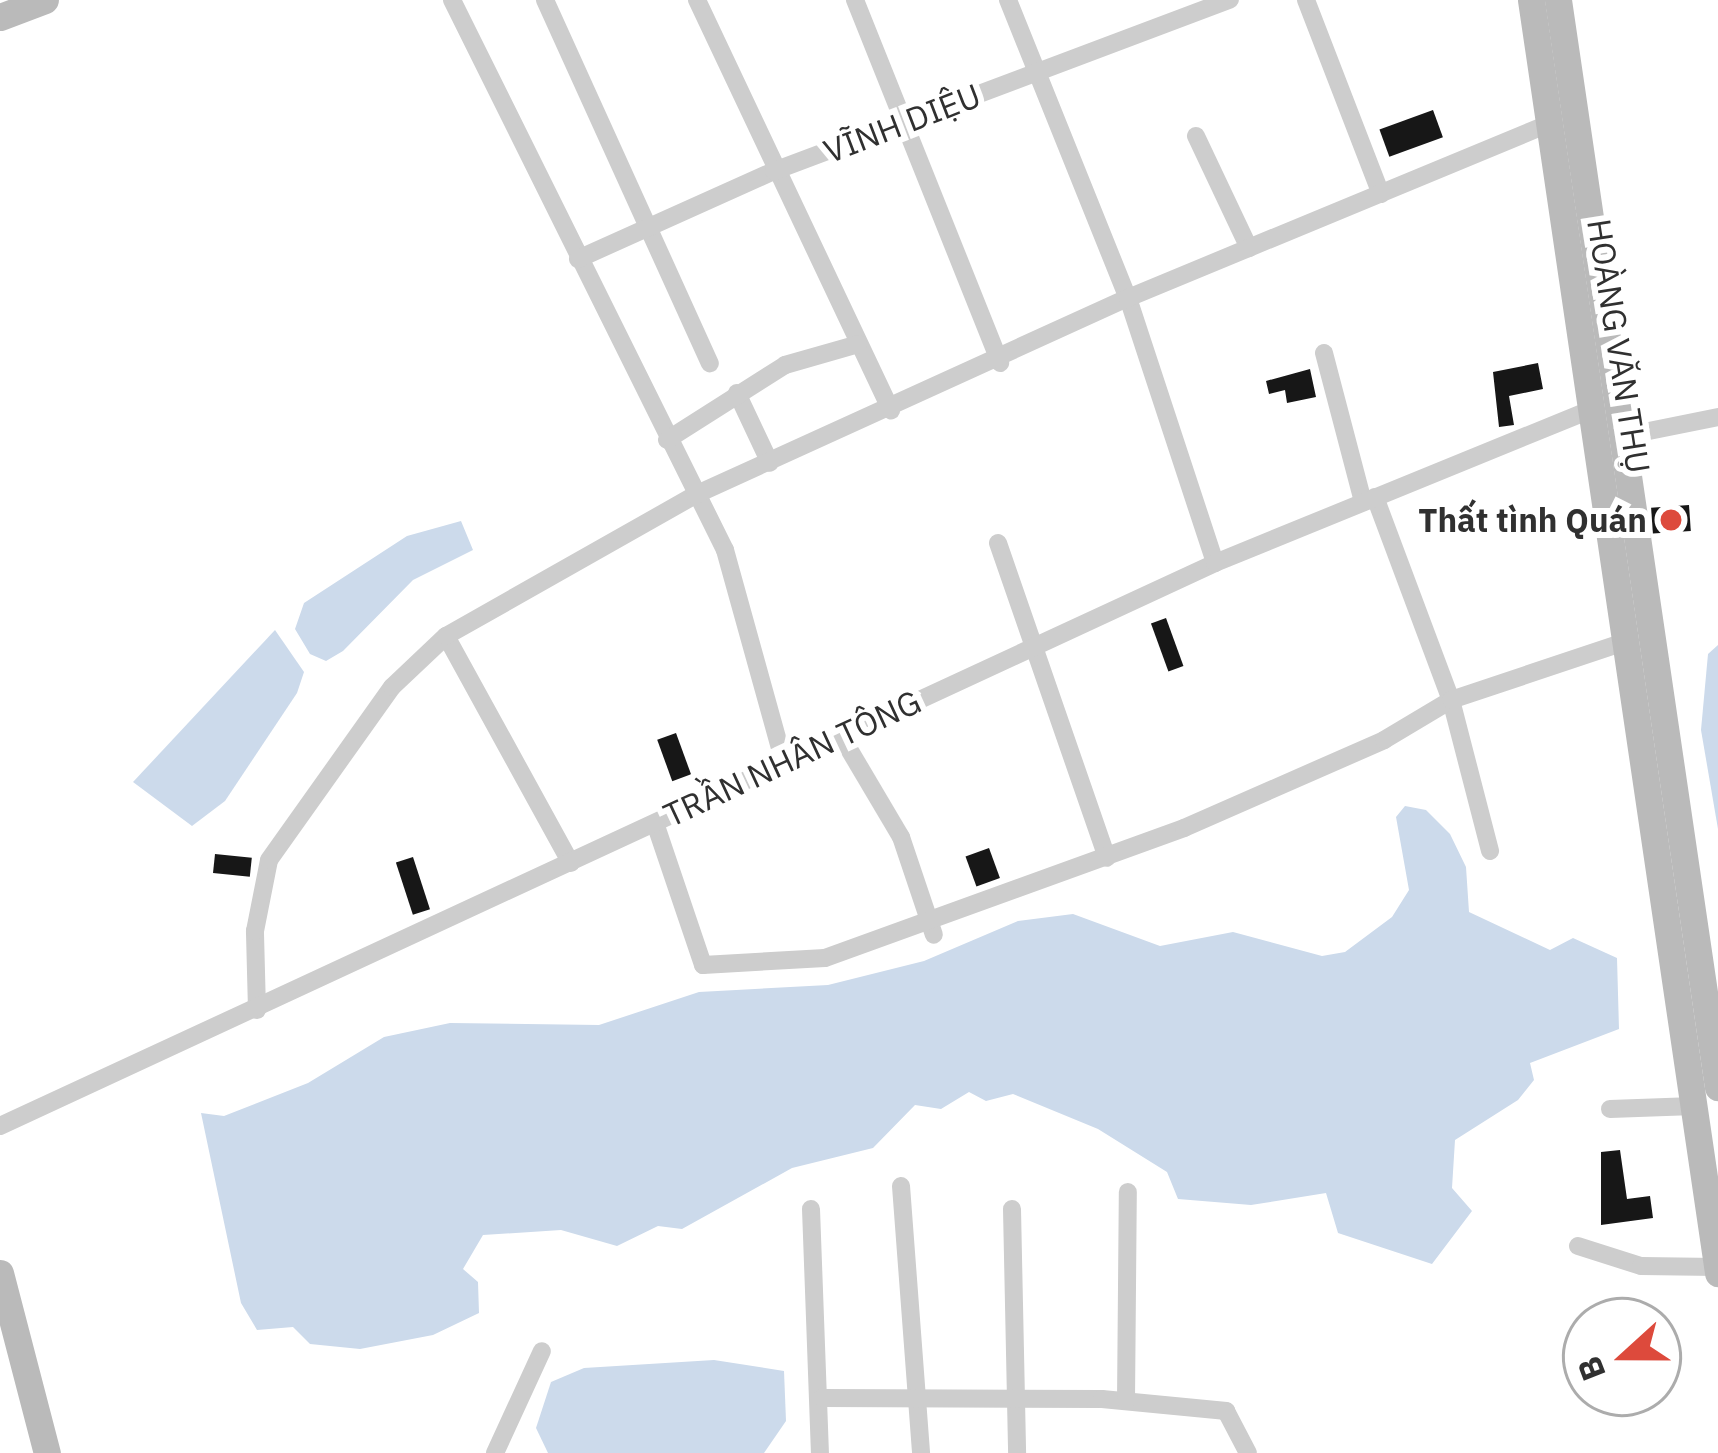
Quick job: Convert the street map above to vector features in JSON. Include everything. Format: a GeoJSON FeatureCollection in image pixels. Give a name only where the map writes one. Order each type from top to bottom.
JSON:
{"type":"FeatureCollection","features":[{"type":"Feature","properties":{"kind":"main road"},"geometry":{"type":"LineString","coordinates":[[0,17],[45,0]]}},
{"type":"Feature","properties":{"kind":"main road","name":"HOÀNG VĂN THỤ"},"geometry":{"type":"LineString","coordinates":[[1531,0],[1600,397],[1624,436],[1694,1106],[1718,1270]]}},
{"type":"Feature","properties":{"kind":"main road","name":"HOÀNG VĂN THỤ"},"geometry":{"type":"LineString","coordinates":[[1558,0],[1627,641],[1714,1028],[1718,1087]]}},
{"type":"Feature","properties":{"kind":"main road"},"geometry":{"type":"LineString","coordinates":[[0,1273],[47,1453]]}},
{"type":"Feature","properties":{"kind":"street"},"geometry":{"type":"LineString","coordinates":[[452,0],[724,550],[785,767]]}},
{"type":"Feature","properties":{"kind":"street"},"geometry":{"type":"LineString","coordinates":[[545,0],[710,363]]}},
{"type":"Feature","properties":{"kind":"street"},"geometry":{"type":"LineString","coordinates":[[697,0],[891,410]]}},
{"type":"Feature","properties":{"kind":"street"},"geometry":{"type":"LineString","coordinates":[[855,0],[1000,363]]}},
{"type":"Feature","properties":{"kind":"street"},"geometry":{"type":"LineString","coordinates":[[1008,0],[1128,298],[1215,563]]}},
{"type":"Feature","properties":{"kind":"street","name":"VĨNH DIỆU"},"geometry":{"type":"LineString","coordinates":[[578,260],[774,171],[1230,0]]}},
{"type":"Feature","properties":{"kind":"street"},"geometry":{"type":"LineString","coordinates":[[1306,0],[1381,194]]}},
{"type":"Feature","properties":{"kind":"street"},"geometry":{"type":"LineString","coordinates":[[257,1010],[256,931],[269,860],[392,687],[446,636],[695,495],[1000,363],[1128,298],[1549,124]]}},
{"type":"Feature","properties":{"kind":"street"},"geometry":{"type":"LineString","coordinates":[[1196,136],[1249,248]]}},
{"type":"Feature","properties":{"kind":"street"},"geometry":{"type":"LineString","coordinates":[[667,440],[785,365],[858,344]]}},
{"type":"Feature","properties":{"kind":"street"},"geometry":{"type":"LineString","coordinates":[[1324,353],[1369,499],[1451,700],[1490,851]]}},
{"type":"Feature","properties":{"kind":"street"},"geometry":{"type":"LineString","coordinates":[[736,394],[770,463]]}},
{"type":"Feature","properties":{"kind":"street","name":"TRẦN NHÂN TÔNG"},"geometry":{"type":"LineString","coordinates":[[0,1126],[785,767],[840,734],[1215,563],[1600,397]]}},
{"type":"Feature","properties":{"kind":"street"},"geometry":{"type":"LineString","coordinates":[[1624,436],[1718,417]]}},
{"type":"Feature","properties":{"kind":"street"},"geometry":{"type":"LineString","coordinates":[[998,543],[1107,858]]}},
{"type":"Feature","properties":{"kind":"street"},"geometry":{"type":"LineString","coordinates":[[446,636],[571,862]]}},
{"type":"Feature","properties":{"kind":"street"},"geometry":{"type":"LineString","coordinates":[[655,823],[703,965],[824,958],[933,932],[1384,740],[1451,700],[1627,641]]}},
{"type":"Feature","properties":{"kind":"street"},"geometry":{"type":"LineString","coordinates":[[840,734],[901,837],[933,932]]}},
{"type":"Feature","properties":{"kind":"street"},"geometry":{"type":"LineString","coordinates":[[1610,1109],[1694,1106]]}},
{"type":"Feature","properties":{"kind":"street"},"geometry":{"type":"LineString","coordinates":[[901,1186],[921,1453]]}},
{"type":"Feature","properties":{"kind":"street"},"geometry":{"type":"LineString","coordinates":[[1126,1401],[1128,1192]]}},
{"type":"Feature","properties":{"kind":"street"},"geometry":{"type":"LineString","coordinates":[[811,1209],[822,1398],[820,1453]]}},
{"type":"Feature","properties":{"kind":"street"},"geometry":{"type":"LineString","coordinates":[[1012,1209],[1017,1453]]}},
{"type":"Feature","properties":{"kind":"street"},"geometry":{"type":"LineString","coordinates":[[1578,1246],[1641,1266],[1718,1270]]}},
{"type":"Feature","properties":{"kind":"street"},"geometry":{"type":"LineString","coordinates":[[495,1453],[542,1352]]}},
{"type":"Feature","properties":{"kind":"street"},"geometry":{"type":"LineString","coordinates":[[822,1398],[1015,1397],[1226,1411],[1248,1453]]}},
{"type":"Feature","properties":{"kind":"water"},"geometry":{"type":"Polygon","coordinates":[[[461,521],[473,550],[413,580],[343,651],[326,661],[310,654],[295,629],[304,603],[407,536],[461,521]]]}},
{"type":"Feature","properties":{"kind":"water"},"geometry":{"type":"Polygon","coordinates":[[[275,630],[304,672],[297,693],[225,801],[192,826],[133,782],[275,630]]]}},
{"type":"Feature","properties":{"kind":"water"},"geometry":{"type":"Polygon","coordinates":[[[1718,645],[1718,829],[1701,730],[1708,654],[1718,645]]]}},
{"type":"Feature","properties":{"kind":"water"},"geometry":{"type":"Polygon","coordinates":[[[1405,806],[1426,810],[1450,834],[1466,867],[1469,912],[1550,950],[1573,938],[1617,958],[1619,1029],[1530,1063],[1534,1080],[1518,1100],[1455,1140],[1452,1188],[1472,1211],[1432,1264],[1338,1233],[1326,1193],[1251,1205],[1178,1199],[1167,1172],[1098,1129],[1013,1094],[986,1101],[969,1092],[941,1109],[915,1105],[873,1148],[792,1168],[682,1229],[658,1226],[617,1246],[561,1230],[483,1235],[463,1269],[478,1282],[479,1313],[433,1335],[360,1349],[310,1344],[293,1327],[257,1330],[241,1303],[201,1113],[224,1116],[308,1083],[384,1037],[450,1023],[599,1025],[699,992],[828,985],[924,961],[1018,921],[1073,914],[1160,946],[1233,932],[1322,956],[1345,952],[1392,917],[1409,890],[1396,817],[1405,806]]]}},
{"type":"Feature","properties":{"kind":"water"},"geometry":{"type":"Polygon","coordinates":[[[714,1360],[784,1371],[786,1421],[764,1453],[548,1453],[536,1428],[551,1382],[584,1368],[714,1360]]]}},
{"type":"Feature","properties":{"kind":"building"},"geometry":{"type":"Polygon","coordinates":[[[1433,110],[1443,137],[1389,157],[1379,129],[1433,110]]]}},
{"type":"Feature","properties":{"kind":"building"},"geometry":{"type":"Polygon","coordinates":[[[1538,363],[1543,389],[1509,396],[1514,425],[1499,427],[1493,372],[1538,363]]]}},
{"type":"Feature","properties":{"kind":"building"},"geometry":{"type":"Polygon","coordinates":[[[1310,369],[1316,397],[1287,403],[1285,390],[1269,394],[1266,381],[1310,369]]]}},
{"type":"Feature","properties":{"kind":"building","name":"Thất tình Quán"},"geometry":{"type":"Polygon","coordinates":[[[1689,505],[1691,531],[1653,534],[1651,508],[1689,505]]]}},
{"type":"Feature","properties":{"kind":"building"},"geometry":{"type":"Polygon","coordinates":[[[1166,618],[1183,666],[1168,671],[1151,623],[1166,618]]]}},
{"type":"Feature","properties":{"kind":"building"},"geometry":{"type":"Polygon","coordinates":[[[676,733],[691,774],[672,781],[657,740],[676,733]]]}},
{"type":"Feature","properties":{"kind":"building"},"geometry":{"type":"Polygon","coordinates":[[[989,848],[1000,878],[976,887],[966,857],[989,848]]]}},
{"type":"Feature","properties":{"kind":"building"},"geometry":{"type":"Polygon","coordinates":[[[215,854],[252,858],[250,877],[213,873],[215,854]]]}},
{"type":"Feature","properties":{"kind":"building"},"geometry":{"type":"Polygon","coordinates":[[[413,857],[430,909],[413,915],[396,863],[413,857]]]}},
{"type":"Feature","properties":{"kind":"building"},"geometry":{"type":"Polygon","coordinates":[[[1620,1150],[1627,1199],[1650,1196],[1653,1218],[1601,1225],[1601,1152],[1620,1150]]]}},
{"type":"Feature","properties":{"kind":"place","name":"Thất tình Quán"},"geometry":{"type":"Point","coordinates":[1671,520]}}]}
